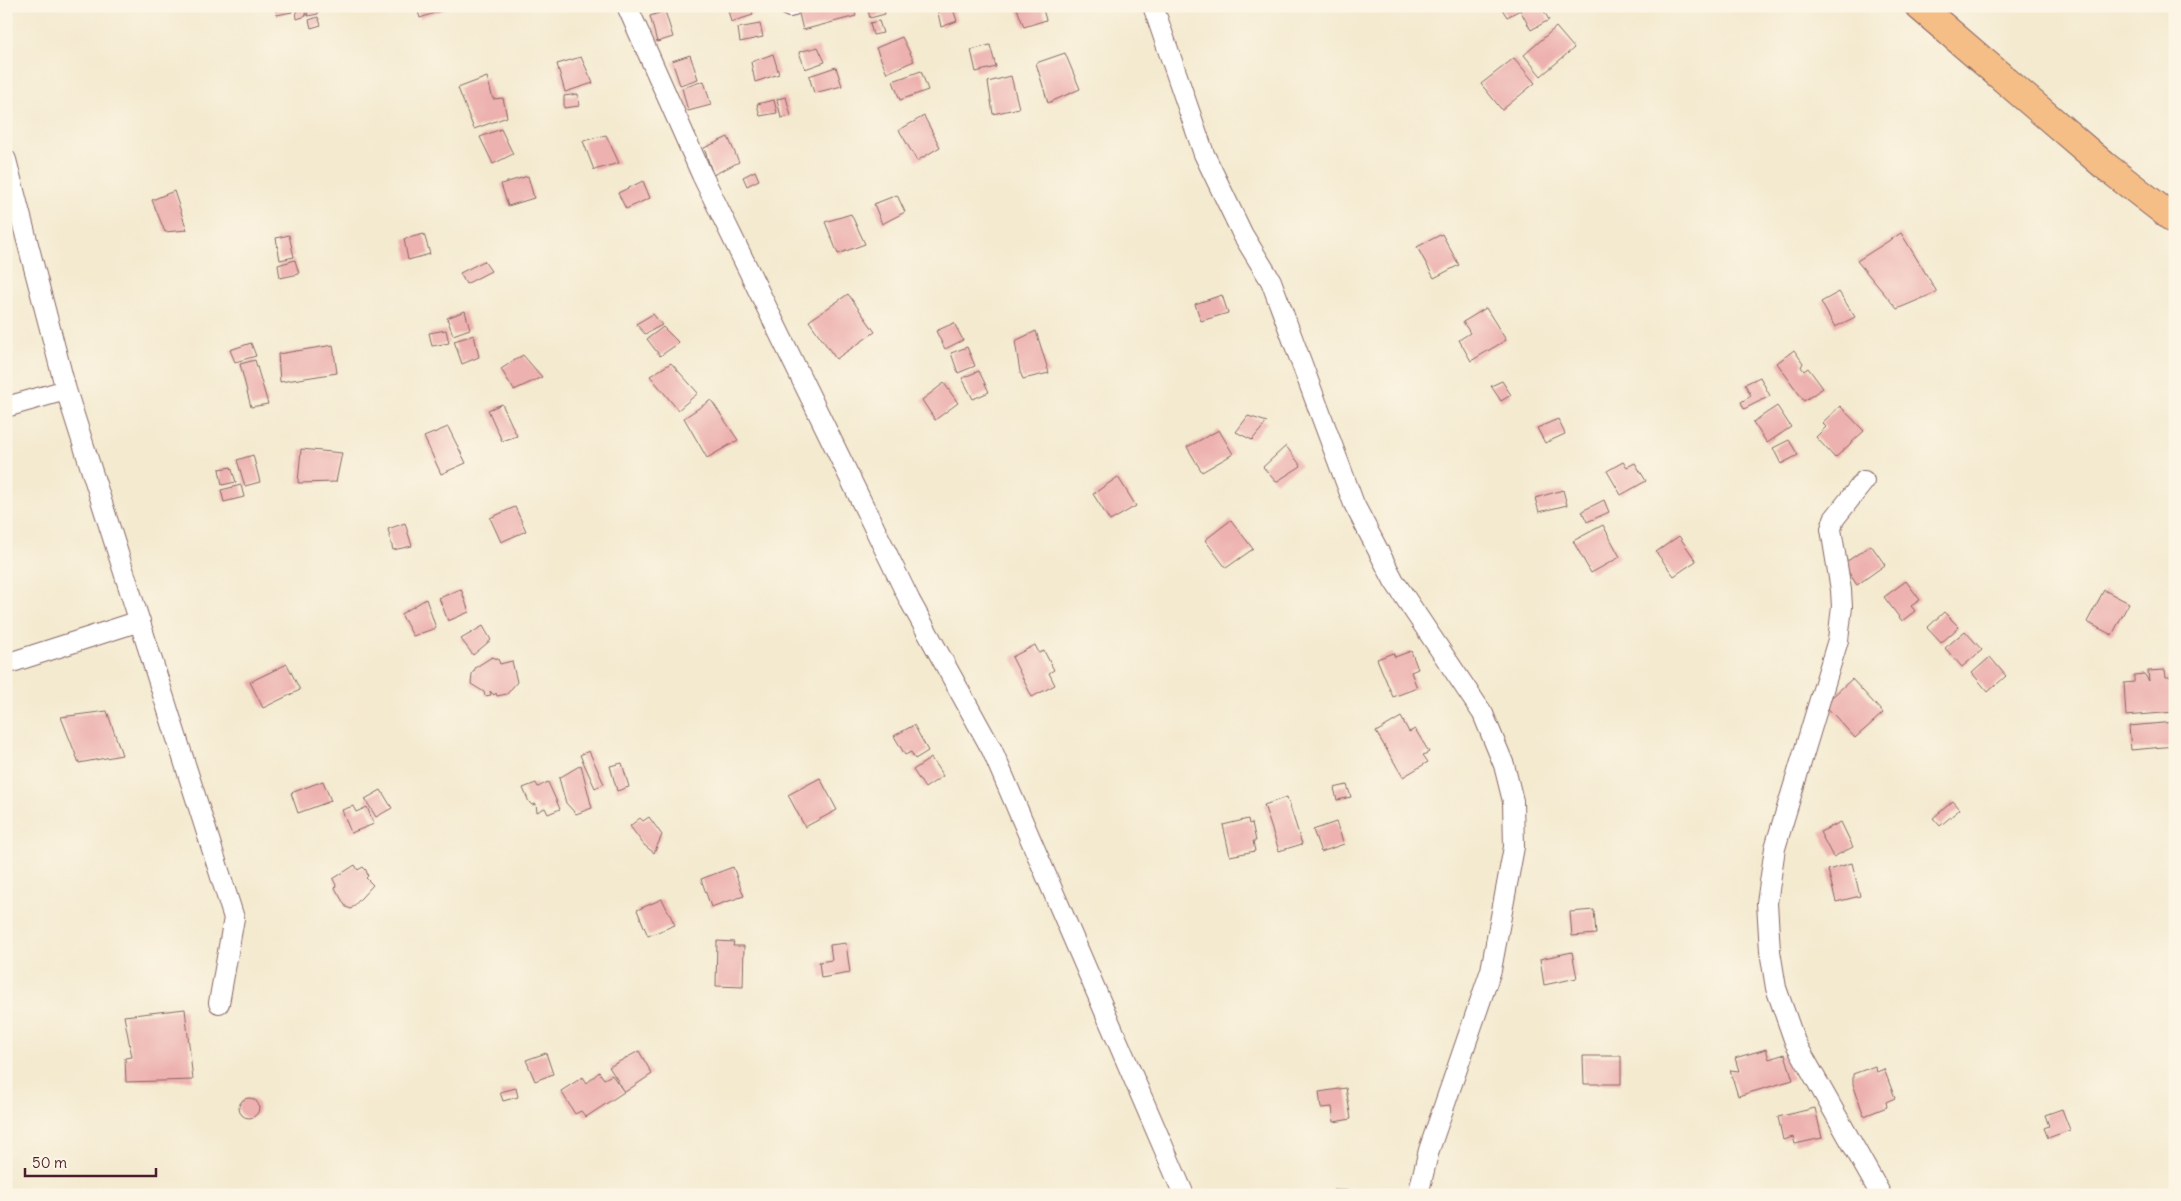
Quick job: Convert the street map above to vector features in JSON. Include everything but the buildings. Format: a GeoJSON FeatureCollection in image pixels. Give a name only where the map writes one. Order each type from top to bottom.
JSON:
{"type":"FeatureCollection","features":[{"type":"Feature","properties":{"kind":"highway"},"geometry":{"type":"LineString","coordinates":[[1919,6],[2104,164],[2175,220]]}},
{"type":"Feature","properties":{"kind":"street"},"geometry":{"type":"LineString","coordinates":[[627,6],[702,175],[901,583],[992,750],[1184,1195]]}},
{"type":"Feature","properties":{"kind":"street"},"geometry":{"type":"LineString","coordinates":[[1153,6],[1204,154],[1243,235],[1271,281],[1354,504],[1394,581],[1483,714],[1504,765],[1511,792],[1514,847],[1491,970],[1429,1150],[1418,1195]]}},
{"type":"Feature","properties":{"kind":"street"},"geometry":{"type":"LineString","coordinates":[[6,160],[66,390],[234,918],[219,1002]]}},
{"type":"Feature","properties":{"kind":"street"},"geometry":{"type":"LineString","coordinates":[[6,406],[66,390]]}},
{"type":"Feature","properties":{"kind":"street"},"geometry":{"type":"LineString","coordinates":[[1864,481],[1834,519],[1831,529],[1841,590],[1842,607],[1838,640],[1775,848],[1767,903],[1770,951],[1776,988],[1784,1014],[1796,1042],[1881,1195]]}},
{"type":"Feature","properties":{"kind":"street"},"geometry":{"type":"LineString","coordinates":[[6,664],[140,621]]}}]}
